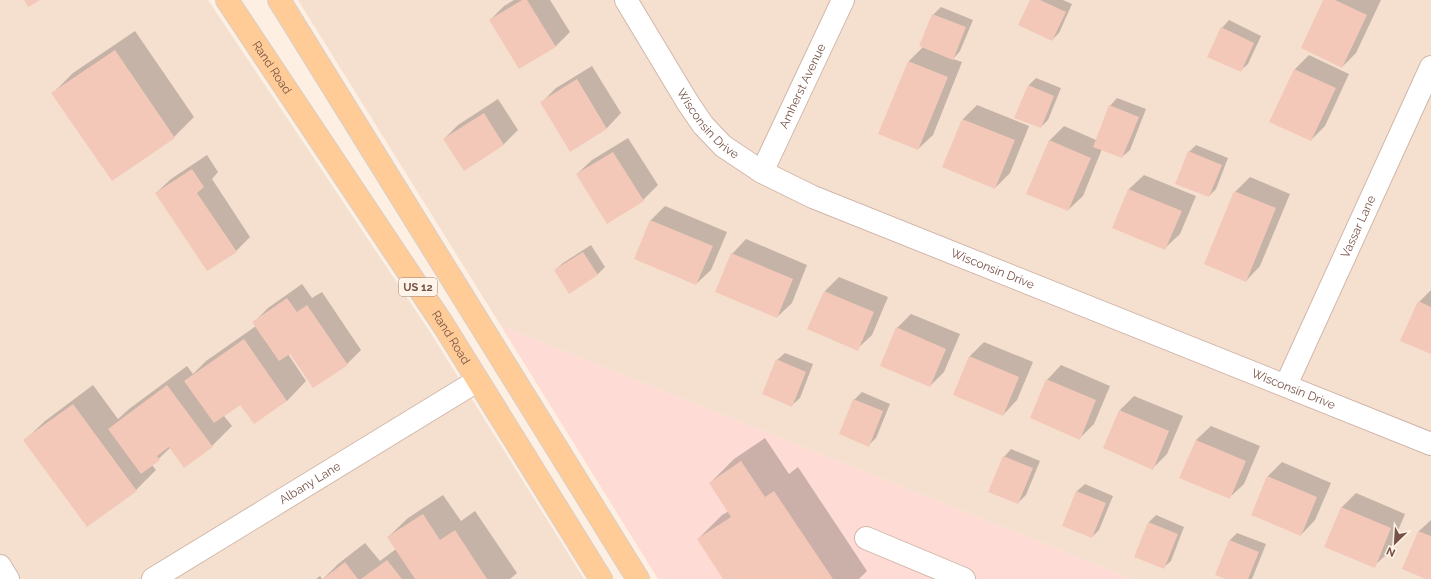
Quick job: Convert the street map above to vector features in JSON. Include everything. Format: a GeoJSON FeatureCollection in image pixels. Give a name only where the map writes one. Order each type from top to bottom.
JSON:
{"type":"FeatureCollection","features":[{"type":"Feature","properties":{"kind":"main road","name":"Rand Road"},"geometry":{"type":"LineString","coordinates":[[227,0],[444,326],[601,579]]}},
{"type":"Feature","properties":{"kind":"main road","name":"US 12"},"geometry":{"type":"LineString","coordinates":[[279,0],[638,579]]}},
{"type":"Feature","properties":{"kind":"street","name":"Wisconsin Drive"},"geometry":{"type":"LineString","coordinates":[[626,0],[688,103],[703,125],[723,146],[762,172],[813,197],[1431,444]]}},
{"type":"Feature","properties":{"kind":"street","name":"Amherst Avenue"},"geometry":{"type":"LineString","coordinates":[[762,172],[843,0]]}},
{"type":"Feature","properties":{"kind":"street","name":"Vassar Lane"},"geometry":{"type":"LineString","coordinates":[[1286,386],[1431,67]]}},
{"type":"Feature","properties":{"kind":"street","name":"Albany Lane"},"geometry":{"type":"LineString","coordinates":[[153,579],[466,387]]}},
{"type":"Feature","properties":{"kind":"street"},"geometry":{"type":"LineString","coordinates":[[866,538],[964,579]]}},
{"type":"Feature","properties":{"kind":"street"},"geometry":{"type":"LineString","coordinates":[[0,566],[8,579]]}},
{"type":"Feature","properties":{"kind":"shaded area"},"geometry":{"type":"Polygon","coordinates":[[[0,0],[208,0],[430,332],[584,579],[0,579],[0,0]]]}},
{"type":"Feature","properties":{"kind":"shaded area"},"geometry":{"type":"Polygon","coordinates":[[[298,0],[1431,0],[1431,579],[1132,579],[501,326],[298,0]]]}},
{"type":"Feature","properties":{"kind":"shaded area"},"geometry":{"type":"Polygon","coordinates":[[[501,326],[1132,579],[658,579],[501,326]]]}},
{"type":"Feature","properties":{"kind":"building"},"geometry":{"type":"Polygon","coordinates":[[[24,0],[40,0],[28,7],[24,0]]]}},
{"type":"Feature","properties":{"kind":"building"},"geometry":{"type":"Polygon","coordinates":[[[522,0],[527,0],[556,47],[519,69],[489,20],[522,0]]]}},
{"type":"Feature","properties":{"kind":"building"},"geometry":{"type":"Polygon","coordinates":[[[1030,0],[1040,0],[1066,12],[1052,41],[1018,25],[1030,0]]]}},
{"type":"Feature","properties":{"kind":"building"},"geometry":{"type":"Polygon","coordinates":[[[1323,0],[1335,0],[1367,15],[1342,68],[1301,48],[1323,0]]]}},
{"type":"Feature","properties":{"kind":"building"},"geometry":{"type":"Polygon","coordinates":[[[932,14],[966,27],[953,60],[919,46],[932,14]]]}},
{"type":"Feature","properties":{"kind":"building"},"geometry":{"type":"Polygon","coordinates":[[[1221,27],[1254,43],[1241,72],[1207,57],[1221,27]]]}},
{"type":"Feature","properties":{"kind":"building"},"geometry":{"type":"Polygon","coordinates":[[[115,50],[175,138],[112,181],[51,93],[115,50]]]}},
{"type":"Feature","properties":{"kind":"building"},"geometry":{"type":"Polygon","coordinates":[[[908,61],[948,77],[918,150],[878,134],[908,61]]]}},
{"type":"Feature","properties":{"kind":"building"},"geometry":{"type":"Polygon","coordinates":[[[1294,69],[1336,88],[1311,141],[1269,122],[1294,69]]]}},
{"type":"Feature","properties":{"kind":"building"},"geometry":{"type":"Polygon","coordinates":[[[577,79],[607,129],[570,152],[540,102],[577,79]]]}},
{"type":"Feature","properties":{"kind":"building"},"geometry":{"type":"Polygon","coordinates":[[[1028,85],[1054,96],[1041,128],[1014,118],[1028,85]]]}},
{"type":"Feature","properties":{"kind":"building"},"geometry":{"type":"Polygon","coordinates":[[[1109,105],[1139,117],[1122,158],[1093,147],[1109,105]]]}},
{"type":"Feature","properties":{"kind":"building"},"geometry":{"type":"Polygon","coordinates":[[[484,113],[504,145],[464,171],[443,139],[484,113]]]}},
{"type":"Feature","properties":{"kind":"building"},"geometry":{"type":"Polygon","coordinates":[[[962,119],[1015,140],[995,189],[942,167],[962,119]]]}},
{"type":"Feature","properties":{"kind":"building"},"geometry":{"type":"Polygon","coordinates":[[[1049,140],[1091,158],[1068,211],[1026,194],[1049,140]]]}},
{"type":"Feature","properties":{"kind":"building"},"geometry":{"type":"Polygon","coordinates":[[[1188,151],[1222,165],[1209,197],[1175,184],[1188,151]]]}},
{"type":"Feature","properties":{"kind":"building"},"geometry":{"type":"Polygon","coordinates":[[[613,152],[644,201],[607,224],[576,174],[613,152]]]}},
{"type":"Feature","properties":{"kind":"building"},"geometry":{"type":"Polygon","coordinates":[[[192,169],[204,187],[197,193],[237,252],[207,271],[155,193],[192,169]]]}},
{"type":"Feature","properties":{"kind":"building"},"geometry":{"type":"Polygon","coordinates":[[[1128,189],[1182,211],[1165,250],[1112,228],[1128,189]]]}},
{"type":"Feature","properties":{"kind":"building"},"geometry":{"type":"Polygon","coordinates":[[[1234,191],[1276,208],[1246,282],[1204,264],[1234,191]]]}},
{"type":"Feature","properties":{"kind":"building"},"geometry":{"type":"Polygon","coordinates":[[[650,220],[713,246],[696,285],[634,259],[650,220]]]}},
{"type":"Feature","properties":{"kind":"building"},"geometry":{"type":"Polygon","coordinates":[[[583,252],[598,275],[569,294],[554,270],[583,252]]]}},
{"type":"Feature","properties":{"kind":"building"},"geometry":{"type":"Polygon","coordinates":[[[731,253],[793,279],[777,318],[715,292],[731,253]]]}},
{"type":"Feature","properties":{"kind":"building"},"geometry":{"type":"Polygon","coordinates":[[[824,291],[874,312],[858,351],[807,329],[824,291]]]}},
{"type":"Feature","properties":{"kind":"building"},"geometry":{"type":"Polygon","coordinates":[[[287,298],[297,312],[307,305],[348,365],[313,388],[290,354],[279,361],[252,322],[287,298]]]}},
{"type":"Feature","properties":{"kind":"building"},"geometry":{"type":"Polygon","coordinates":[[[1418,301],[1431,307],[1431,354],[1400,341],[1418,301]]]}},
{"type":"Feature","properties":{"kind":"building"},"geometry":{"type":"Polygon","coordinates":[[[896,327],[946,349],[930,387],[880,366],[896,327]]]}},
{"type":"Feature","properties":{"kind":"building"},"geometry":{"type":"Polygon","coordinates":[[[244,339],[287,401],[254,424],[240,405],[214,423],[184,381],[244,339]]]}},
{"type":"Feature","properties":{"kind":"building"},"geometry":{"type":"Polygon","coordinates":[[[969,356],[1019,377],[1003,416],[953,395],[969,356]]]}},
{"type":"Feature","properties":{"kind":"building"},"geometry":{"type":"Polygon","coordinates":[[[776,359],[806,372],[792,407],[762,394],[776,359]]]}},
{"type":"Feature","properties":{"kind":"building"},"geometry":{"type":"Polygon","coordinates":[[[1046,379],[1096,400],[1080,440],[1030,418],[1046,379]]]}},
{"type":"Feature","properties":{"kind":"building"},"geometry":{"type":"Polygon","coordinates":[[[167,385],[213,447],[184,468],[169,447],[157,456],[160,460],[141,474],[108,429],[167,385]]]}},
{"type":"Feature","properties":{"kind":"building"},"geometry":{"type":"Polygon","coordinates":[[[853,399],[883,411],[869,447],[839,434],[853,399]]]}},
{"type":"Feature","properties":{"kind":"building"},"geometry":{"type":"Polygon","coordinates":[[[73,404],[137,491],[87,527],[23,440],[73,404]]]}},
{"type":"Feature","properties":{"kind":"building"},"geometry":{"type":"Polygon","coordinates":[[[1119,410],[1169,431],[1153,470],[1103,448],[1119,410]]]}},
{"type":"Feature","properties":{"kind":"building"},"geometry":{"type":"Polygon","coordinates":[[[1196,440],[1246,461],[1230,499],[1179,478],[1196,440]]]}},
{"type":"Feature","properties":{"kind":"building"},"geometry":{"type":"Polygon","coordinates":[[[1003,456],[1033,468],[1018,504],[988,492],[1003,456]]]}},
{"type":"Feature","properties":{"kind":"building"},"geometry":{"type":"Polygon","coordinates":[[[741,461],[765,497],[774,491],[833,579],[723,579],[697,539],[731,517],[709,483],[741,461]]]}},
{"type":"Feature","properties":{"kind":"building"},"geometry":{"type":"Polygon","coordinates":[[[1267,476],[1317,497],[1301,536],[1251,515],[1267,476]]]}},
{"type":"Feature","properties":{"kind":"building"},"geometry":{"type":"Polygon","coordinates":[[[1076,491],[1106,503],[1092,538],[1062,526],[1076,491]]]}},
{"type":"Feature","properties":{"kind":"building"},"geometry":{"type":"Polygon","coordinates":[[[1341,507],[1391,528],[1375,568],[1324,547],[1341,507]]]}},
{"type":"Feature","properties":{"kind":"building"},"geometry":{"type":"Polygon","coordinates":[[[423,514],[440,540],[455,530],[487,579],[415,579],[387,537],[423,514]]]}},
{"type":"Feature","properties":{"kind":"building"},"geometry":{"type":"Polygon","coordinates":[[[1148,522],[1178,534],[1164,569],[1134,557],[1148,522]]]}},
{"type":"Feature","properties":{"kind":"building"},"geometry":{"type":"Polygon","coordinates":[[[1418,531],[1431,536],[1431,579],[1425,579],[1402,569],[1418,531]]]}},
{"type":"Feature","properties":{"kind":"building"},"geometry":{"type":"Polygon","coordinates":[[[1229,540],[1259,552],[1248,579],[1225,579],[1215,575],[1229,540]]]}},
{"type":"Feature","properties":{"kind":"building"},"geometry":{"type":"Polygon","coordinates":[[[387,560],[402,579],[361,579],[387,560]]]}},
{"type":"Feature","properties":{"kind":"building"},"geometry":{"type":"Polygon","coordinates":[[[345,562],[358,579],[323,579],[345,562]]]}}]}
